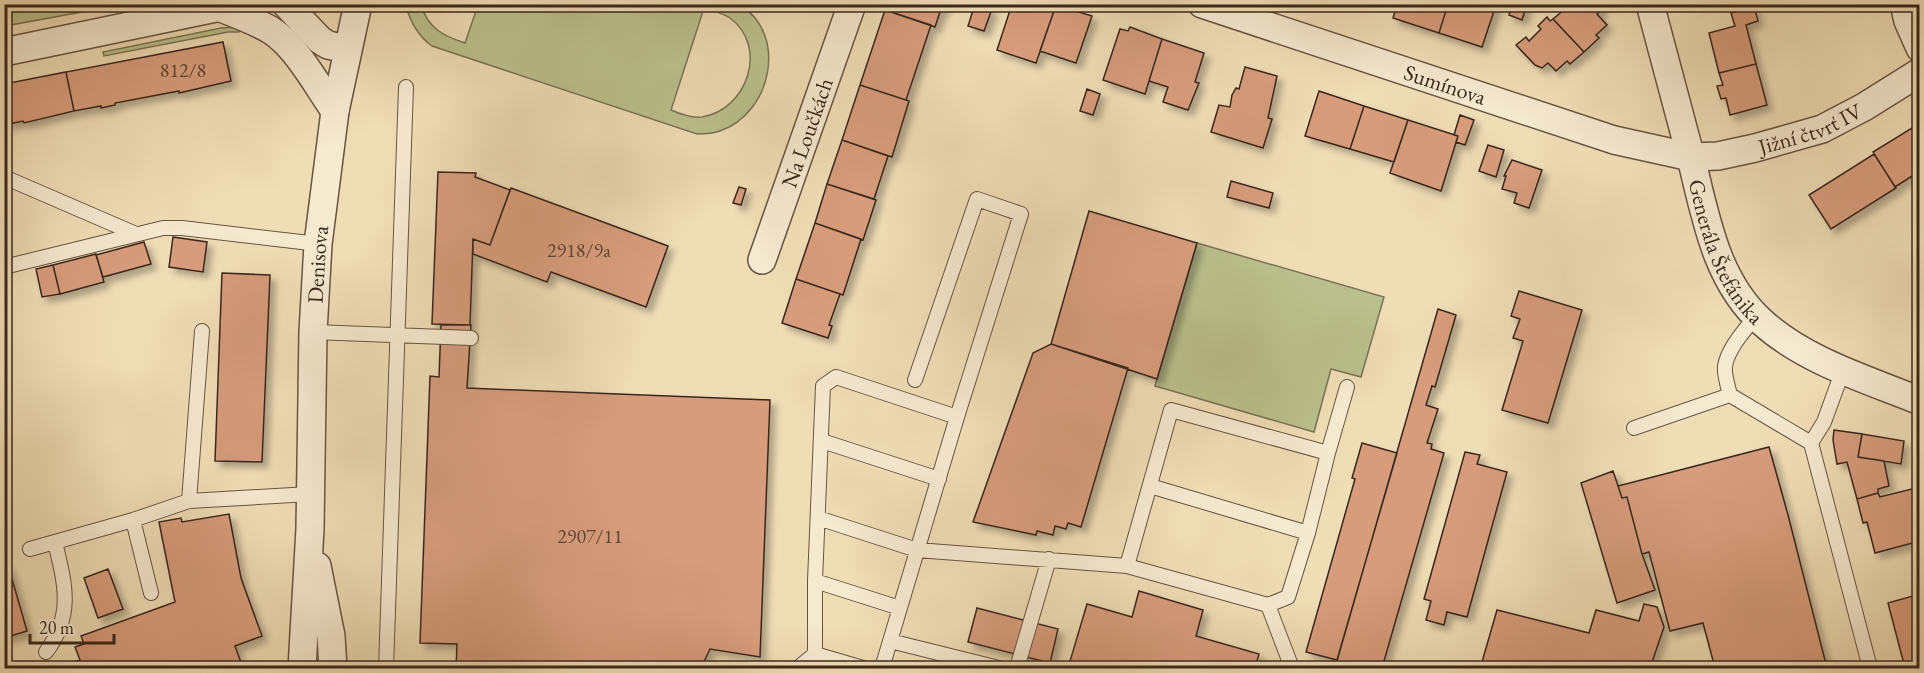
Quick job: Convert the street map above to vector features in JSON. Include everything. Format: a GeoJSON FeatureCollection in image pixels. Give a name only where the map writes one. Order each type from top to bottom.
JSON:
{"type":"FeatureCollection","features":[{"type":"Feature","properties":{"kind":"street"},"geometry":{"type":"LineString","coordinates":[[286,4],[320,40],[328,45],[347,49]]}},
{"type":"Feature","properties":{"kind":"street","name":"Denisova"},"geometry":{"type":"LineString","coordinates":[[302,669],[310,529],[313,332],[318,244],[335,111],[358,4]]}},
{"type":"Feature","properties":{"kind":"street","name":"Na Loučkách"},"geometry":{"type":"LineString","coordinates":[[762,260],[852,4]]}},
{"type":"Feature","properties":{"kind":"street","name":"Sumínova"},"geometry":{"type":"LineString","coordinates":[[1202,4],[1614,140],[1691,157]]}},
{"type":"Feature","properties":{"kind":"street","name":"Generála Štefánika"},"geometry":{"type":"LineString","coordinates":[[1650,4],[1691,157],[1709,235],[1722,265],[1742,299],[1756,316],[1780,337],[1843,370],[1920,401]]}},
{"type":"Feature","properties":{"kind":"street"},"geometry":{"type":"LineString","coordinates":[[1904,4],[1908,21],[1920,48]]}},
{"type":"Feature","properties":{"kind":"street"},"geometry":{"type":"LineString","coordinates":[[4,52],[228,6],[278,36],[290,48],[335,111]]}},
{"type":"Feature","properties":{"kind":"street","name":"Jižní čtvrť IV"},"geometry":{"type":"LineString","coordinates":[[1691,157],[1718,156],[1737,152],[1821,129],[1864,107],[1920,72]]}},
{"type":"Feature","properties":{"kind":"street","name":"Denisova"},"geometry":{"type":"LineString","coordinates":[[310,529],[331,636],[333,669]]}},
{"type":"Feature","properties":{"kind":"lane"},"geometry":{"type":"LineString","coordinates":[[386,669],[406,87]]}},
{"type":"Feature","properties":{"kind":"lane"},"geometry":{"type":"LineString","coordinates":[[4,177],[136,234]]}},
{"type":"Feature","properties":{"kind":"lane"},"geometry":{"type":"LineString","coordinates":[[882,669],[957,417],[1021,214],[977,199],[915,380]]}},
{"type":"Feature","properties":{"kind":"lane"},"geometry":{"type":"LineString","coordinates":[[4,267],[163,228],[182,228],[318,244]]}},
{"type":"Feature","properties":{"kind":"lane"},"geometry":{"type":"LineString","coordinates":[[1756,316],[1725,364],[1730,395],[1811,443],[1870,669]]}},
{"type":"Feature","properties":{"kind":"lane"},"geometry":{"type":"LineString","coordinates":[[189,501],[202,331]]}},
{"type":"Feature","properties":{"kind":"lane"},"geometry":{"type":"LineString","coordinates":[[313,332],[471,338]]}},
{"type":"Feature","properties":{"kind":"lane"},"geometry":{"type":"LineString","coordinates":[[1811,443],[1824,423],[1843,370]]}},
{"type":"Feature","properties":{"kind":"lane"},"geometry":{"type":"LineString","coordinates":[[798,669],[815,654],[815,581],[824,386],[836,377],[957,417]]}},
{"type":"Feature","properties":{"kind":"lane"},"geometry":{"type":"LineString","coordinates":[[818,518],[917,550],[1127,566],[1268,605],[1288,597],[1308,533],[1347,387]]}},
{"type":"Feature","properties":{"kind":"lane"},"geometry":{"type":"LineString","coordinates":[[1634,428],[1730,395]]}},
{"type":"Feature","properties":{"kind":"lane"},"geometry":{"type":"LineString","coordinates":[[1127,566],[1171,410],[1328,453]]}},
{"type":"Feature","properties":{"kind":"lane"},"geometry":{"type":"LineString","coordinates":[[822,441],[939,479]]}},
{"type":"Feature","properties":{"kind":"lane"},"geometry":{"type":"LineString","coordinates":[[1150,486],[1308,533]]}},
{"type":"Feature","properties":{"kind":"lane"},"geometry":{"type":"LineString","coordinates":[[30,549],[133,520],[189,501],[310,494]]}},
{"type":"Feature","properties":{"kind":"lane"},"geometry":{"type":"LineString","coordinates":[[133,520],[150,593]]}},
{"type":"Feature","properties":{"kind":"lane"},"geometry":{"type":"LineString","coordinates":[[46,652],[63,622],[66,597],[55,542]]}},
{"type":"Feature","properties":{"kind":"lane"},"geometry":{"type":"LineString","coordinates":[[1017,669],[1049,559]]}},
{"type":"Feature","properties":{"kind":"lane"},"geometry":{"type":"LineString","coordinates":[[815,581],[900,608]]}},
{"type":"Feature","properties":{"kind":"lane"},"geometry":{"type":"LineString","coordinates":[[1268,605],[1293,669]]}},
{"type":"Feature","properties":{"kind":"lane"},"geometry":{"type":"LineString","coordinates":[[890,641],[999,669]]}},
{"type":"Feature","properties":{"kind":"lane"},"geometry":{"type":"LineString","coordinates":[[815,654],[863,669]]}},
{"type":"Feature","properties":{"kind":"green space"},"geometry":{"type":"Polygon","coordinates":[[[5,4],[120,4],[120,5],[5,26],[5,4]]]}},
{"type":"Feature","properties":{"kind":"green space"},"geometry":{"type":"Polygon","coordinates":[[[406,5],[421,5],[428,20],[437,30],[465,43],[478,5],[740,5],[755,18],[764,34],[768,53],[768,72],[762,91],[752,108],[738,122],[717,132],[697,134],[432,46],[418,33],[406,5]],[[704,8],[671,110],[694,117],[718,112],[731,103],[748,76],[750,60],[748,45],[742,30],[727,16],[704,8]]]}},
{"type":"Feature","properties":{"kind":"green space"},"geometry":{"type":"Polygon","coordinates":[[[240,27],[239,32],[228,32],[104,56],[103,52],[221,28],[240,27]]]}},
{"type":"Feature","properties":{"kind":"green space"},"geometry":{"type":"Polygon","coordinates":[[[1197,243],[1384,297],[1361,377],[1331,369],[1314,432],[1155,386],[1197,243]]]}},
{"type":"Feature","properties":{"kind":"building"},"geometry":{"type":"Polygon","coordinates":[[[887,4],[945,4],[935,27],[885,10],[887,4]]]}},
{"type":"Feature","properties":{"kind":"building"},"geometry":{"type":"Polygon","coordinates":[[[975,4],[992,9],[984,31],[968,26],[975,4]]]}},
{"type":"Feature","properties":{"kind":"building"},"geometry":{"type":"Polygon","coordinates":[[[1012,4],[1056,5],[1036,63],[997,50],[1012,4]]]}},
{"type":"Feature","properties":{"kind":"building"},"geometry":{"type":"Polygon","coordinates":[[[1397,4],[1448,4],[1439,33],[1393,18],[1397,4]]]}},
{"type":"Feature","properties":{"kind":"building"},"geometry":{"type":"Polygon","coordinates":[[[1448,4],[1496,5],[1482,47],[1439,33],[1448,4]]]}},
{"type":"Feature","properties":{"kind":"building"},"geometry":{"type":"Polygon","coordinates":[[[1512,4],[1527,4],[1522,20],[1509,15],[1512,4]]]}},
{"type":"Feature","properties":{"kind":"building"},"geometry":{"type":"Polygon","coordinates":[[[1571,4],[1601,4],[1603,9],[1597,14],[1607,25],[1596,35],[1599,38],[1584,52],[1553,19],[1571,4]]]}},
{"type":"Feature","properties":{"kind":"building"},"geometry":{"type":"Polygon","coordinates":[[[1056,5],[1092,16],[1076,63],[1040,51],[1056,5]]]}},
{"type":"Feature","properties":{"kind":"building"},"geometry":{"type":"Polygon","coordinates":[[[1754,6],[1758,21],[1746,25],[1756,64],[1719,73],[1709,33],[1735,26],[1731,13],[1754,6]]]}},
{"type":"Feature","properties":{"kind":"building"},"geometry":{"type":"Polygon","coordinates":[[[885,10],[931,25],[906,100],[860,85],[885,10]]]}},
{"type":"Feature","properties":{"kind":"building"},"geometry":{"type":"Polygon","coordinates":[[[1547,17],[1550,21],[1553,19],[1584,52],[1570,64],[1567,61],[1556,71],[1548,63],[1542,68],[1535,65],[1516,45],[1526,37],[1529,41],[1541,29],[1538,26],[1547,17]]]}},
{"type":"Feature","properties":{"kind":"building"},"geometry":{"type":"Polygon","coordinates":[[[1130,27],[1162,39],[1145,94],[1103,80],[1120,29],[1128,31],[1130,27]]]}},
{"type":"Feature","properties":{"kind":"building"},"geometry":{"type":"Polygon","coordinates":[[[1162,39],[1204,53],[1195,82],[1199,83],[1188,110],[1163,102],[1168,87],[1149,81],[1162,39]]]}},
{"type":"Feature","properties":{"kind":"building"},"geometry":{"type":"Polygon","coordinates":[[[223,42],[231,81],[179,93],[179,91],[115,103],[115,105],[101,108],[101,106],[74,111],[66,72],[223,42]]]}},
{"type":"Feature","properties":{"kind":"building"},"geometry":{"type":"Polygon","coordinates":[[[1756,64],[1767,105],[1730,115],[1726,98],[1721,99],[1717,86],[1723,85],[1719,73],[1756,64]]]}},
{"type":"Feature","properties":{"kind":"building"},"geometry":{"type":"Polygon","coordinates":[[[1245,67],[1277,76],[1268,118],[1272,119],[1263,148],[1211,132],[1219,105],[1230,107],[1232,95],[1236,88],[1239,89],[1245,67]]]}},
{"type":"Feature","properties":{"kind":"building"},"geometry":{"type":"Polygon","coordinates":[[[66,72],[74,111],[24,123],[23,121],[4,125],[4,84],[66,72]]]}},
{"type":"Feature","properties":{"kind":"building"},"geometry":{"type":"Polygon","coordinates":[[[860,85],[909,101],[892,157],[842,140],[860,85]]]}},
{"type":"Feature","properties":{"kind":"building"},"geometry":{"type":"Polygon","coordinates":[[[1087,89],[1100,94],[1093,115],[1080,111],[1087,89]]]}},
{"type":"Feature","properties":{"kind":"building"},"geometry":{"type":"Polygon","coordinates":[[[1319,91],[1364,106],[1350,149],[1305,136],[1319,91]]]}},
{"type":"Feature","properties":{"kind":"building"},"geometry":{"type":"Polygon","coordinates":[[[1364,106],[1408,120],[1394,162],[1350,149],[1364,106]]]}},
{"type":"Feature","properties":{"kind":"building"},"geometry":{"type":"Polygon","coordinates":[[[1460,115],[1474,120],[1465,145],[1456,142],[1458,136],[1454,135],[1460,115]]]}},
{"type":"Feature","properties":{"kind":"building"},"geometry":{"type":"Polygon","coordinates":[[[1408,120],[1458,136],[1441,191],[1390,173],[1408,120]]]}},
{"type":"Feature","properties":{"kind":"building"},"geometry":{"type":"Polygon","coordinates":[[[1920,123],[1920,171],[1895,187],[1873,152],[1920,123]]]}},
{"type":"Feature","properties":{"kind":"building"},"geometry":{"type":"Polygon","coordinates":[[[842,140],[888,156],[874,199],[827,184],[842,140]]]}},
{"type":"Feature","properties":{"kind":"building"},"geometry":{"type":"Polygon","coordinates":[[[1488,145],[1504,150],[1496,177],[1479,171],[1488,145]]]}},
{"type":"Feature","properties":{"kind":"building"},"geometry":{"type":"Polygon","coordinates":[[[1874,154],[1896,188],[1831,229],[1809,195],[1874,154]]]}},
{"type":"Feature","properties":{"kind":"building"},"geometry":{"type":"Polygon","coordinates":[[[1512,160],[1542,170],[1529,208],[1514,203],[1517,193],[1502,189],[1506,176],[1504,176],[1512,160]]]}},
{"type":"Feature","properties":{"kind":"building"},"geometry":{"type":"Polygon","coordinates":[[[438,172],[476,173],[475,177],[510,190],[490,245],[473,239],[470,325],[432,324],[438,172]]]}},
{"type":"Feature","properties":{"kind":"building"},"geometry":{"type":"Polygon","coordinates":[[[1231,181],[1273,193],[1269,208],[1227,197],[1231,181]]]}},
{"type":"Feature","properties":{"kind":"building"},"geometry":{"type":"Polygon","coordinates":[[[827,184],[876,200],[863,240],[815,223],[827,184]]]}},
{"type":"Feature","properties":{"kind":"building"},"geometry":{"type":"Polygon","coordinates":[[[739,187],[746,189],[741,205],[733,203],[739,187]]]}},
{"type":"Feature","properties":{"kind":"building"},"geometry":{"type":"Polygon","coordinates":[[[511,188],[668,246],[646,307],[551,272],[547,282],[473,254],[473,239],[490,245],[511,188]]]}},
{"type":"Feature","properties":{"kind":"building"},"geometry":{"type":"Polygon","coordinates":[[[1089,211],[1197,243],[1157,379],[1051,344],[1089,211]]]}},
{"type":"Feature","properties":{"kind":"building"},"geometry":{"type":"Polygon","coordinates":[[[815,223],[861,239],[843,295],[796,279],[815,223]]]}},
{"type":"Feature","properties":{"kind":"building"},"geometry":{"type":"Polygon","coordinates":[[[173,237],[207,242],[203,272],[169,267],[173,237]]]}},
{"type":"Feature","properties":{"kind":"building"},"geometry":{"type":"Polygon","coordinates":[[[144,242],[151,264],[103,277],[96,255],[144,242]]]}},
{"type":"Feature","properties":{"kind":"building"},"geometry":{"type":"Polygon","coordinates":[[[96,254],[104,282],[60,294],[53,265],[96,254]]]}},
{"type":"Feature","properties":{"kind":"building"},"geometry":{"type":"Polygon","coordinates":[[[53,265],[60,294],[42,297],[36,269],[53,265]]]}},
{"type":"Feature","properties":{"kind":"building"},"geometry":{"type":"Polygon","coordinates":[[[222,273],[270,275],[262,462],[215,461],[222,273]]]}},
{"type":"Feature","properties":{"kind":"building"},"geometry":{"type":"Polygon","coordinates":[[[796,279],[840,294],[829,325],[832,326],[828,338],[782,323],[796,279]]]}},
{"type":"Feature","properties":{"kind":"building"},"geometry":{"type":"Polygon","coordinates":[[[1519,291],[1582,310],[1548,423],[1502,410],[1523,341],[1513,338],[1520,319],[1511,316],[1519,291]]]}},
{"type":"Feature","properties":{"kind":"building"},"geometry":{"type":"Polygon","coordinates":[[[1438,309],[1456,315],[1435,387],[1432,386],[1426,405],[1438,409],[1427,443],[1432,444],[1431,449],[1444,453],[1382,668],[1335,668],[1438,309]]]}},
{"type":"Feature","properties":{"kind":"building"},"geometry":{"type":"Polygon","coordinates":[[[441,325],[471,325],[467,388],[770,400],[760,657],[710,649],[703,664],[710,668],[456,668],[457,644],[420,643],[430,376],[439,377],[441,325]]]}},
{"type":"Feature","properties":{"kind":"building"},"geometry":{"type":"Polygon","coordinates":[[[1051,344],[1128,368],[1081,527],[1068,523],[1066,529],[1055,526],[1053,535],[1037,531],[1036,535],[973,522],[1033,353],[1051,344]]]}},
{"type":"Feature","properties":{"kind":"building"},"geometry":{"type":"Polygon","coordinates":[[[1834,430],[1862,434],[1858,457],[1884,461],[1889,486],[1878,489],[1878,493],[1857,499],[1847,462],[1837,464],[1833,440],[1834,430]]]}},
{"type":"Feature","properties":{"kind":"building"},"geometry":{"type":"Polygon","coordinates":[[[1862,434],[1904,441],[1901,464],[1858,457],[1862,434]]]}},
{"type":"Feature","properties":{"kind":"building"},"geometry":{"type":"Polygon","coordinates":[[[1362,443],[1397,453],[1337,660],[1306,652],[1355,479],[1352,478],[1362,443]]]}},
{"type":"Feature","properties":{"kind":"building"},"geometry":{"type":"Polygon","coordinates":[[[1769,447],[1827,668],[1715,668],[1703,623],[1670,631],[1649,552],[1642,554],[1627,497],[1622,498],[1618,486],[1769,447]]]}},
{"type":"Feature","properties":{"kind":"building"},"geometry":{"type":"Polygon","coordinates":[[[1465,452],[1480,455],[1477,464],[1507,472],[1467,617],[1447,612],[1444,625],[1426,620],[1431,601],[1424,599],[1465,452]]]}},
{"type":"Feature","properties":{"kind":"building"},"geometry":{"type":"Polygon","coordinates":[[[1613,471],[1622,498],[1627,497],[1642,554],[1655,590],[1617,603],[1581,483],[1613,471]]]}},
{"type":"Feature","properties":{"kind":"building"},"geometry":{"type":"Polygon","coordinates":[[[1920,487],[1920,541],[1875,553],[1867,522],[1863,523],[1857,499],[1878,493],[1880,497],[1920,487]]]}},
{"type":"Feature","properties":{"kind":"building"},"geometry":{"type":"Polygon","coordinates":[[[229,514],[241,578],[262,636],[235,646],[243,668],[56,668],[80,660],[75,647],[84,644],[81,636],[175,602],[159,522],[181,518],[182,522],[229,514]]]}},
{"type":"Feature","properties":{"kind":"building"},"geometry":{"type":"Polygon","coordinates":[[[8,565],[27,631],[4,638],[4,566],[8,565]]]}},
{"type":"Feature","properties":{"kind":"building"},"geometry":{"type":"Polygon","coordinates":[[[108,569],[123,609],[98,618],[84,578],[108,569]]]}},
{"type":"Feature","properties":{"kind":"building"},"geometry":{"type":"Polygon","coordinates":[[[1139,591],[1203,610],[1196,636],[1259,654],[1255,668],[1068,668],[1087,604],[1132,617],[1139,591]]]}},
{"type":"Feature","properties":{"kind":"building"},"geometry":{"type":"Polygon","coordinates":[[[1920,594],[1920,668],[1905,668],[1888,603],[1920,594]]]}},
{"type":"Feature","properties":{"kind":"building"},"geometry":{"type":"Polygon","coordinates":[[[1644,604],[1657,607],[1664,627],[1650,668],[1505,668],[1482,662],[1497,610],[1589,633],[1596,610],[1639,621],[1644,604]]]}},
{"type":"Feature","properties":{"kind":"building"},"geometry":{"type":"Polygon","coordinates":[[[977,608],[1058,629],[1050,663],[968,642],[977,608]]]}}]}
